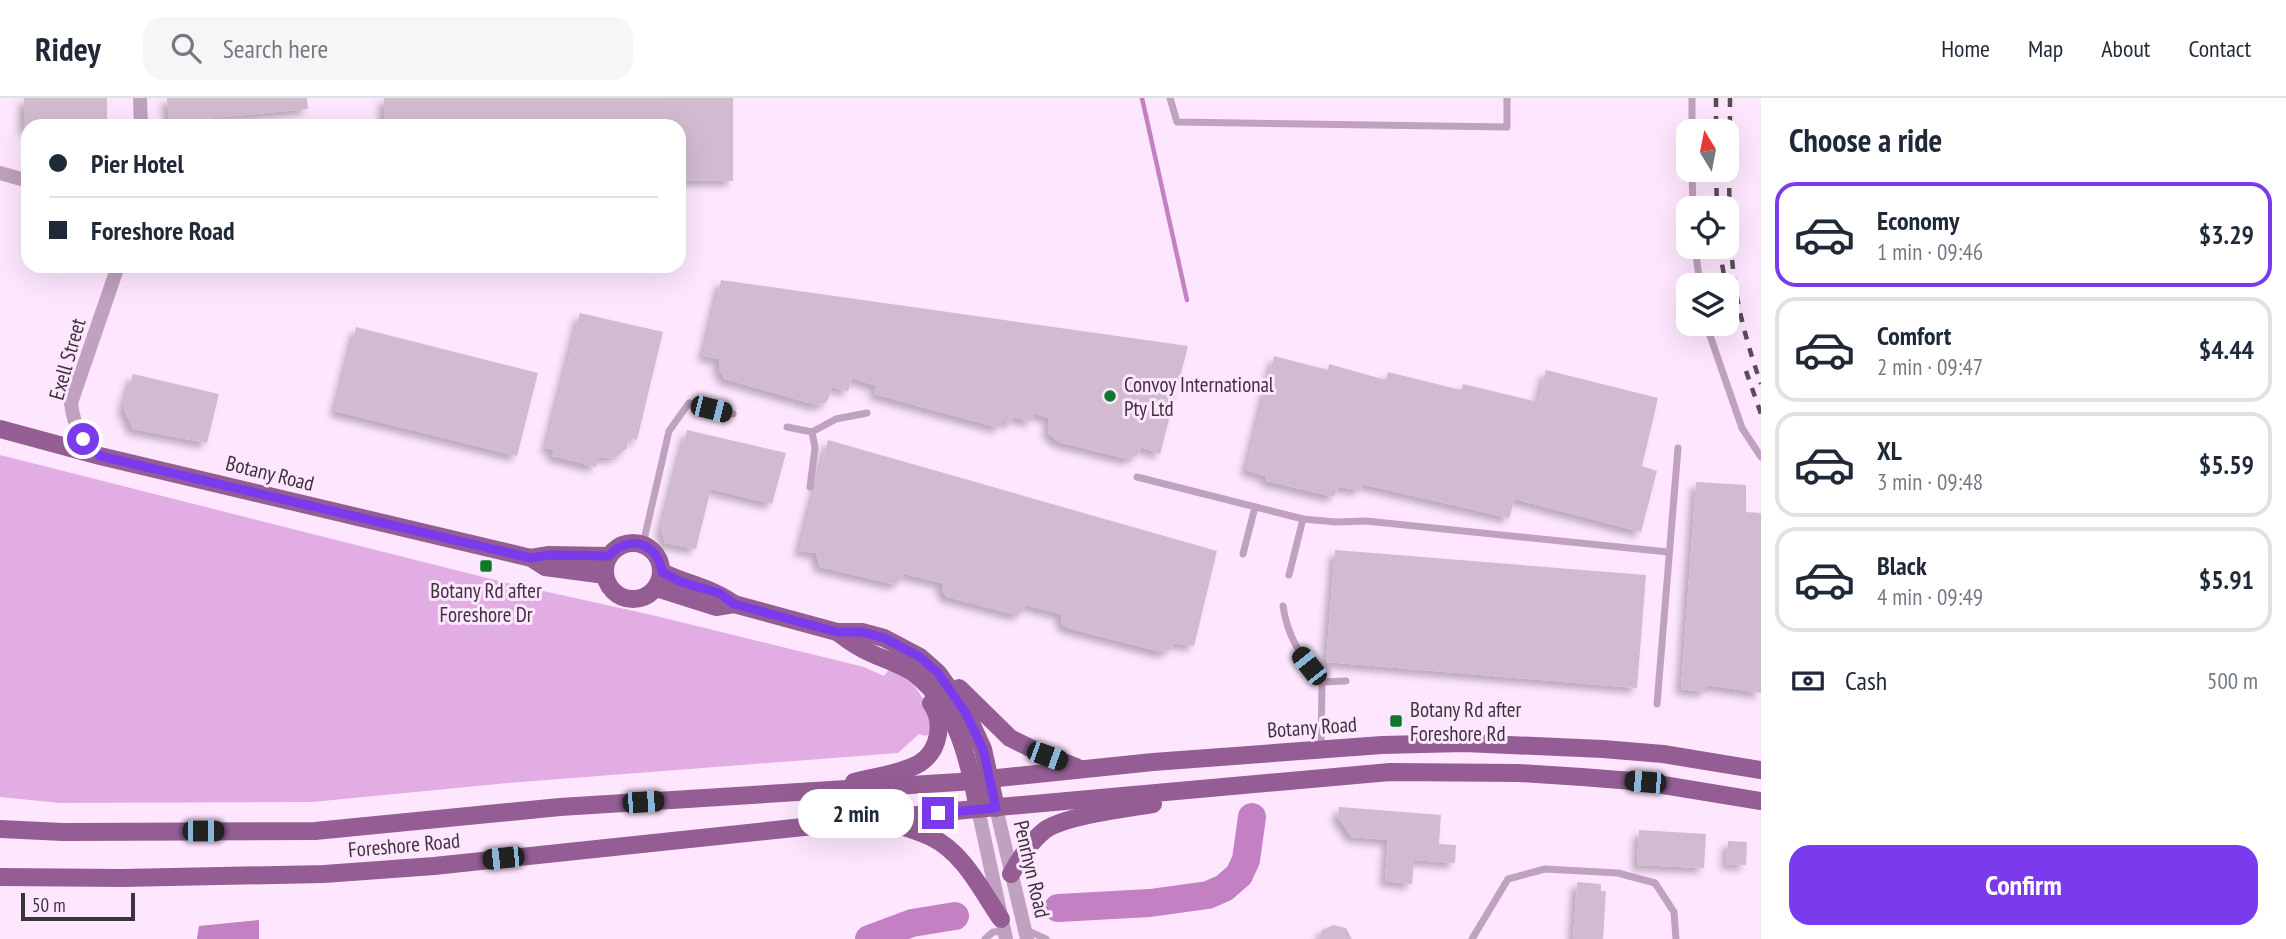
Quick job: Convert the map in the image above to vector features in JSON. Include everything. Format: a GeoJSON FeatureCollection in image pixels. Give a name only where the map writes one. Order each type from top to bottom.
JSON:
{"type":"FeatureCollection","features":[{"type":"Feature","properties":{"kind":"main road","name":"Botany Road"},"geometry":{"type":"LineString","coordinates":[[0,429],[100,456],[531,558],[545,567],[605,575]]}},
{"type":"Feature","properties":{"kind":"main road"},"geometry":{"type":"LineString","coordinates":[[659,580],[657,555],[643,544],[624,544],[615,548],[609,556],[605,575],[613,591],[621,597],[640,598],[659,580],[681,582],[719,593],[734,604],[837,632],[862,632],[884,638],[920,657],[957,686],[1010,738],[1082,769]]}},
{"type":"Feature","properties":{"kind":"main road","name":"Botany Road"},"geometry":{"type":"LineString","coordinates":[[531,558],[550,555],[609,556]]}},
{"type":"Feature","properties":{"kind":"main road"},"geometry":{"type":"LineString","coordinates":[[837,632],[860,649],[915,674],[931,690],[958,732],[966,751],[978,810],[1390,772],[1519,773],[1645,782],[1761,801]]}},
{"type":"Feature","properties":{"kind":"main road"},"geometry":{"type":"LineString","coordinates":[[819,791],[920,763],[934,744],[940,731],[935,708],[926,695],[889,661]]}},
{"type":"Feature","properties":{"kind":"main road"},"geometry":{"type":"LineString","coordinates":[[938,673],[971,722],[983,749],[996,808]]}},
{"type":"Feature","properties":{"kind":"main road","name":"Botany Road"},"geometry":{"type":"LineString","coordinates":[[972,781],[1321,749],[1423,744],[1542,745],[1663,754],[1761,770]]}},
{"type":"Feature","properties":{"kind":"main road","name":"Foreshore Road"},"geometry":{"type":"LineString","coordinates":[[0,829],[64,832],[315,831],[560,807],[972,781]]}},
{"type":"Feature","properties":{"kind":"main road"},"geometry":{"type":"LineString","coordinates":[[1012,874],[1028,846],[1047,828],[1089,816],[1161,803],[1221,788]]}},
{"type":"Feature","properties":{"kind":"main road","name":"Foreshore Road"},"geometry":{"type":"LineString","coordinates":[[0,877],[122,878],[324,874],[434,866],[978,810]]}},
{"type":"Feature","properties":{"kind":"main road"},"geometry":{"type":"LineString","coordinates":[[882,819],[932,837],[943,844],[965,865],[1004,930]]}},
{"type":"Feature","properties":{"kind":"street"},"geometry":{"type":"LineString","coordinates":[[141,98],[141,119]]}},
{"type":"Feature","properties":{"kind":"street"},"geometry":{"type":"LineString","coordinates":[[0,173],[21,179]]}},
{"type":"Feature","properties":{"kind":"street","name":"Exell Street"},"geometry":{"type":"LineString","coordinates":[[100,456],[83,439],[73,423],[71,403],[116,273]]}},
{"type":"Feature","properties":{"kind":"street","name":"Penrhyn Road"},"geometry":{"type":"LineString","coordinates":[[996,808],[1026,934]]}},
{"type":"Feature","properties":{"kind":"street","name":"Penrhyn Road"},"geometry":{"type":"LineString","coordinates":[[978,810],[1004,930]]}},
{"type":"Feature","properties":{"kind":"lane"},"geometry":{"type":"LineString","coordinates":[[1170,98],[1177,122],[1507,127],[1507,98]]}},
{"type":"Feature","properties":{"kind":"lane"},"geometry":{"type":"LineString","coordinates":[[1692,98],[1692,119]]}},
{"type":"Feature","properties":{"kind":"lane"},"geometry":{"type":"LineString","coordinates":[[1710,336],[1742,428],[1761,457]]}},
{"type":"Feature","properties":{"kind":"lane"},"geometry":{"type":"LineString","coordinates":[[643,544],[668,431],[689,403],[733,414]]}},
{"type":"Feature","properties":{"kind":"lane"},"geometry":{"type":"LineString","coordinates":[[787,427],[812,432],[836,419],[867,413]]}},
{"type":"Feature","properties":{"kind":"lane"},"geometry":{"type":"LineString","coordinates":[[810,487],[815,448],[812,432]]}},
{"type":"Feature","properties":{"kind":"lane"},"geometry":{"type":"LineString","coordinates":[[1657,704],[1678,448]]}},
{"type":"Feature","properties":{"kind":"lane"},"geometry":{"type":"LineString","coordinates":[[1136,477],[1303,519],[1366,521],[1668,552]]}},
{"type":"Feature","properties":{"kind":"lane"},"geometry":{"type":"LineString","coordinates":[[1243,554],[1255,507]]}},
{"type":"Feature","properties":{"kind":"lane"},"geometry":{"type":"LineString","coordinates":[[1289,575],[1303,519]]}},
{"type":"Feature","properties":{"kind":"lane"},"geometry":{"type":"LineString","coordinates":[[1283,607],[1286,628],[1296,649],[1322,682],[1321,749]]}},
{"type":"Feature","properties":{"kind":"lane"},"geometry":{"type":"LineString","coordinates":[[1322,682],[1346,681]]}},
{"type":"Feature","properties":{"kind":"lane"},"geometry":{"type":"LineString","coordinates":[[1472,939],[1508,879],[1545,869],[1618,873],[1655,883],[1674,912],[1676,939]]}},
{"type":"Feature","properties":{"kind":"lane"},"geometry":{"type":"LineString","coordinates":[[985,939],[993,932],[1004,930]]}},
{"type":"Feature","properties":{"kind":"lane"},"geometry":{"type":"LineString","coordinates":[[1026,934],[1046,939]]}},
{"type":"Feature","properties":{"kind":"shaded area"},"geometry":{"type":"Polygon","coordinates":[[[0,455],[507,583],[864,667],[884,676],[889,669],[908,681],[920,694],[932,733],[925,736],[919,734],[898,753],[508,783],[312,802],[60,803],[0,797],[0,455]]]}},
{"type":"Feature","properties":{"kind":"shaded area"},"geometry":{"type":"Polygon","coordinates":[[[259,920],[259,939],[197,939],[199,926],[259,920]]]}},
{"type":"Feature","properties":{"kind":"building"},"geometry":{"type":"Polygon","coordinates":[[[24,98],[107,98],[107,119],[24,119],[24,98]]]}},
{"type":"Feature","properties":{"kind":"building"},"geometry":{"type":"Polygon","coordinates":[[[167,98],[307,98],[308,109],[201,119],[169,119],[167,98]]]}},
{"type":"Feature","properties":{"kind":"building"},"geometry":{"type":"Polygon","coordinates":[[[384,98],[733,98],[733,181],[686,180],[686,119],[384,119],[384,98]]]}},
{"type":"Feature","properties":{"kind":"building"},"geometry":{"type":"Polygon","coordinates":[[[721,280],[1188,346],[1160,454],[1141,447],[1138,455],[1127,459],[1059,442],[1048,433],[1049,418],[1033,413],[1031,422],[1013,417],[1011,423],[1001,421],[999,428],[874,394],[877,386],[852,378],[848,391],[831,387],[825,403],[816,405],[725,379],[719,370],[719,359],[703,356],[721,280]]]}},
{"type":"Feature","properties":{"kind":"building"},"geometry":{"type":"Polygon","coordinates":[[[580,313],[663,332],[637,440],[629,438],[627,448],[616,457],[597,458],[596,467],[552,456],[554,450],[546,448],[580,313]]]}},
{"type":"Feature","properties":{"kind":"building"},"geometry":{"type":"Polygon","coordinates":[[[356,327],[538,373],[517,456],[335,411],[356,327]]]}},
{"type":"Feature","properties":{"kind":"building"},"geometry":{"type":"Polygon","coordinates":[[[1274,356],[1328,370],[1329,364],[1386,380],[1388,372],[1461,390],[1463,384],[1538,402],[1546,370],[1658,398],[1642,466],[1657,471],[1641,532],[1515,499],[1509,518],[1362,484],[1360,490],[1339,487],[1333,497],[1267,481],[1265,476],[1246,470],[1274,356]]]}},
{"type":"Feature","properties":{"kind":"building"},"geometry":{"type":"Polygon","coordinates":[[[133,374],[219,394],[207,443],[133,429],[123,407],[133,374]]]}},
{"type":"Feature","properties":{"kind":"building"},"geometry":{"type":"Polygon","coordinates":[[[687,430],[786,453],[772,504],[711,489],[696,549],[665,543],[661,529],[687,430]]]}},
{"type":"Feature","properties":{"kind":"building"},"geometry":{"type":"Polygon","coordinates":[[[828,440],[1217,551],[1194,646],[1174,643],[1170,650],[1161,652],[1068,628],[1062,624],[1061,614],[1026,605],[1017,615],[947,597],[942,590],[942,583],[904,574],[900,581],[893,584],[820,567],[816,553],[799,551],[828,440]]]}},
{"type":"Feature","properties":{"kind":"building"},"geometry":{"type":"Polygon","coordinates":[[[1696,482],[1746,485],[1746,512],[1761,513],[1761,693],[1706,685],[1706,692],[1681,689],[1696,482]]]}},
{"type":"Feature","properties":{"kind":"building"},"geometry":{"type":"Polygon","coordinates":[[[1335,550],[1646,575],[1637,688],[1326,662],[1335,550]]]}},
{"type":"Feature","properties":{"kind":"building"},"geometry":{"type":"Polygon","coordinates":[[[1339,807],[1441,815],[1439,844],[1456,845],[1455,863],[1414,860],[1412,884],[1385,881],[1388,840],[1352,837],[1338,817],[1339,807]]]}},
{"type":"Feature","properties":{"kind":"building"},"geometry":{"type":"Polygon","coordinates":[[[1639,830],[1706,834],[1704,868],[1637,865],[1639,830]]]}},
{"type":"Feature","properties":{"kind":"building"},"geometry":{"type":"Polygon","coordinates":[[[1728,841],[1747,842],[1746,865],[1726,864],[1728,841]]]}},
{"type":"Feature","properties":{"kind":"building"},"geometry":{"type":"Polygon","coordinates":[[[1577,882],[1601,884],[1601,891],[1606,891],[1603,939],[1573,939],[1577,882]]]}},
{"type":"Feature","properties":{"kind":"building"},"geometry":{"type":"Polygon","coordinates":[[[1333,925],[1346,928],[1352,939],[1319,939],[1322,930],[1333,925]]]}},
{"type":"Feature","properties":{"kind":"waterway"},"geometry":{"type":"LineString","coordinates":[[1142,98],[1187,300]]}},
{"type":"Feature","properties":{"kind":"waterway"},"geometry":{"type":"LineString","coordinates":[[1058,908],[1150,903],[1208,895],[1224,888],[1239,875],[1246,860],[1252,817]]}},
{"type":"Feature","properties":{"kind":"waterway"},"geometry":{"type":"LineString","coordinates":[[869,939],[912,923],[955,916]]}},
{"type":"Feature","properties":{"kind":"railway"},"geometry":{"type":"LineString","coordinates":[[1716,98],[1716,119]]}},
{"type":"Feature","properties":{"kind":"railway"},"geometry":{"type":"LineString","coordinates":[[1730,98],[1729,205],[1733,269],[1744,327],[1761,384]]}},
{"type":"Feature","properties":{"kind":"railway"},"geometry":{"type":"LineString","coordinates":[[1716,182],[1717,196]]}},
{"type":"Feature","properties":{"kind":"railway"},"geometry":{"type":"LineString","coordinates":[[1721,259],[1724,273]]}},
{"type":"Feature","properties":{"kind":"railway"},"geometry":{"type":"LineString","coordinates":[[1746,371],[1761,414]]}},
{"type":"Feature","properties":{"kind":"place","name":"Convoy International Pty Ltd"},"geometry":{"type":"Point","coordinates":[1110,396]}},
{"type":"Feature","properties":{"kind":"place","name":"Botany Rd after Foreshore Dr"},"geometry":{"type":"Point","coordinates":[486,566]}},
{"type":"Feature","properties":{"kind":"place","name":"Botany Rd after Foreshore Rd"},"geometry":{"type":"Point","coordinates":[1396,721]}},
{"type":"Feature","properties":{"kind":"route"},"geometry":{"type":"LineString","coordinates":[[83,439],[100,456],[531,558],[550,555],[609,556],[615,548],[624,544],[643,544],[657,555],[662,572],[681,582],[719,593],[734,604],[837,632],[862,632],[905,647],[938,673],[955,696],[983,749],[991,779],[996,808],[938,813]]}}]}
